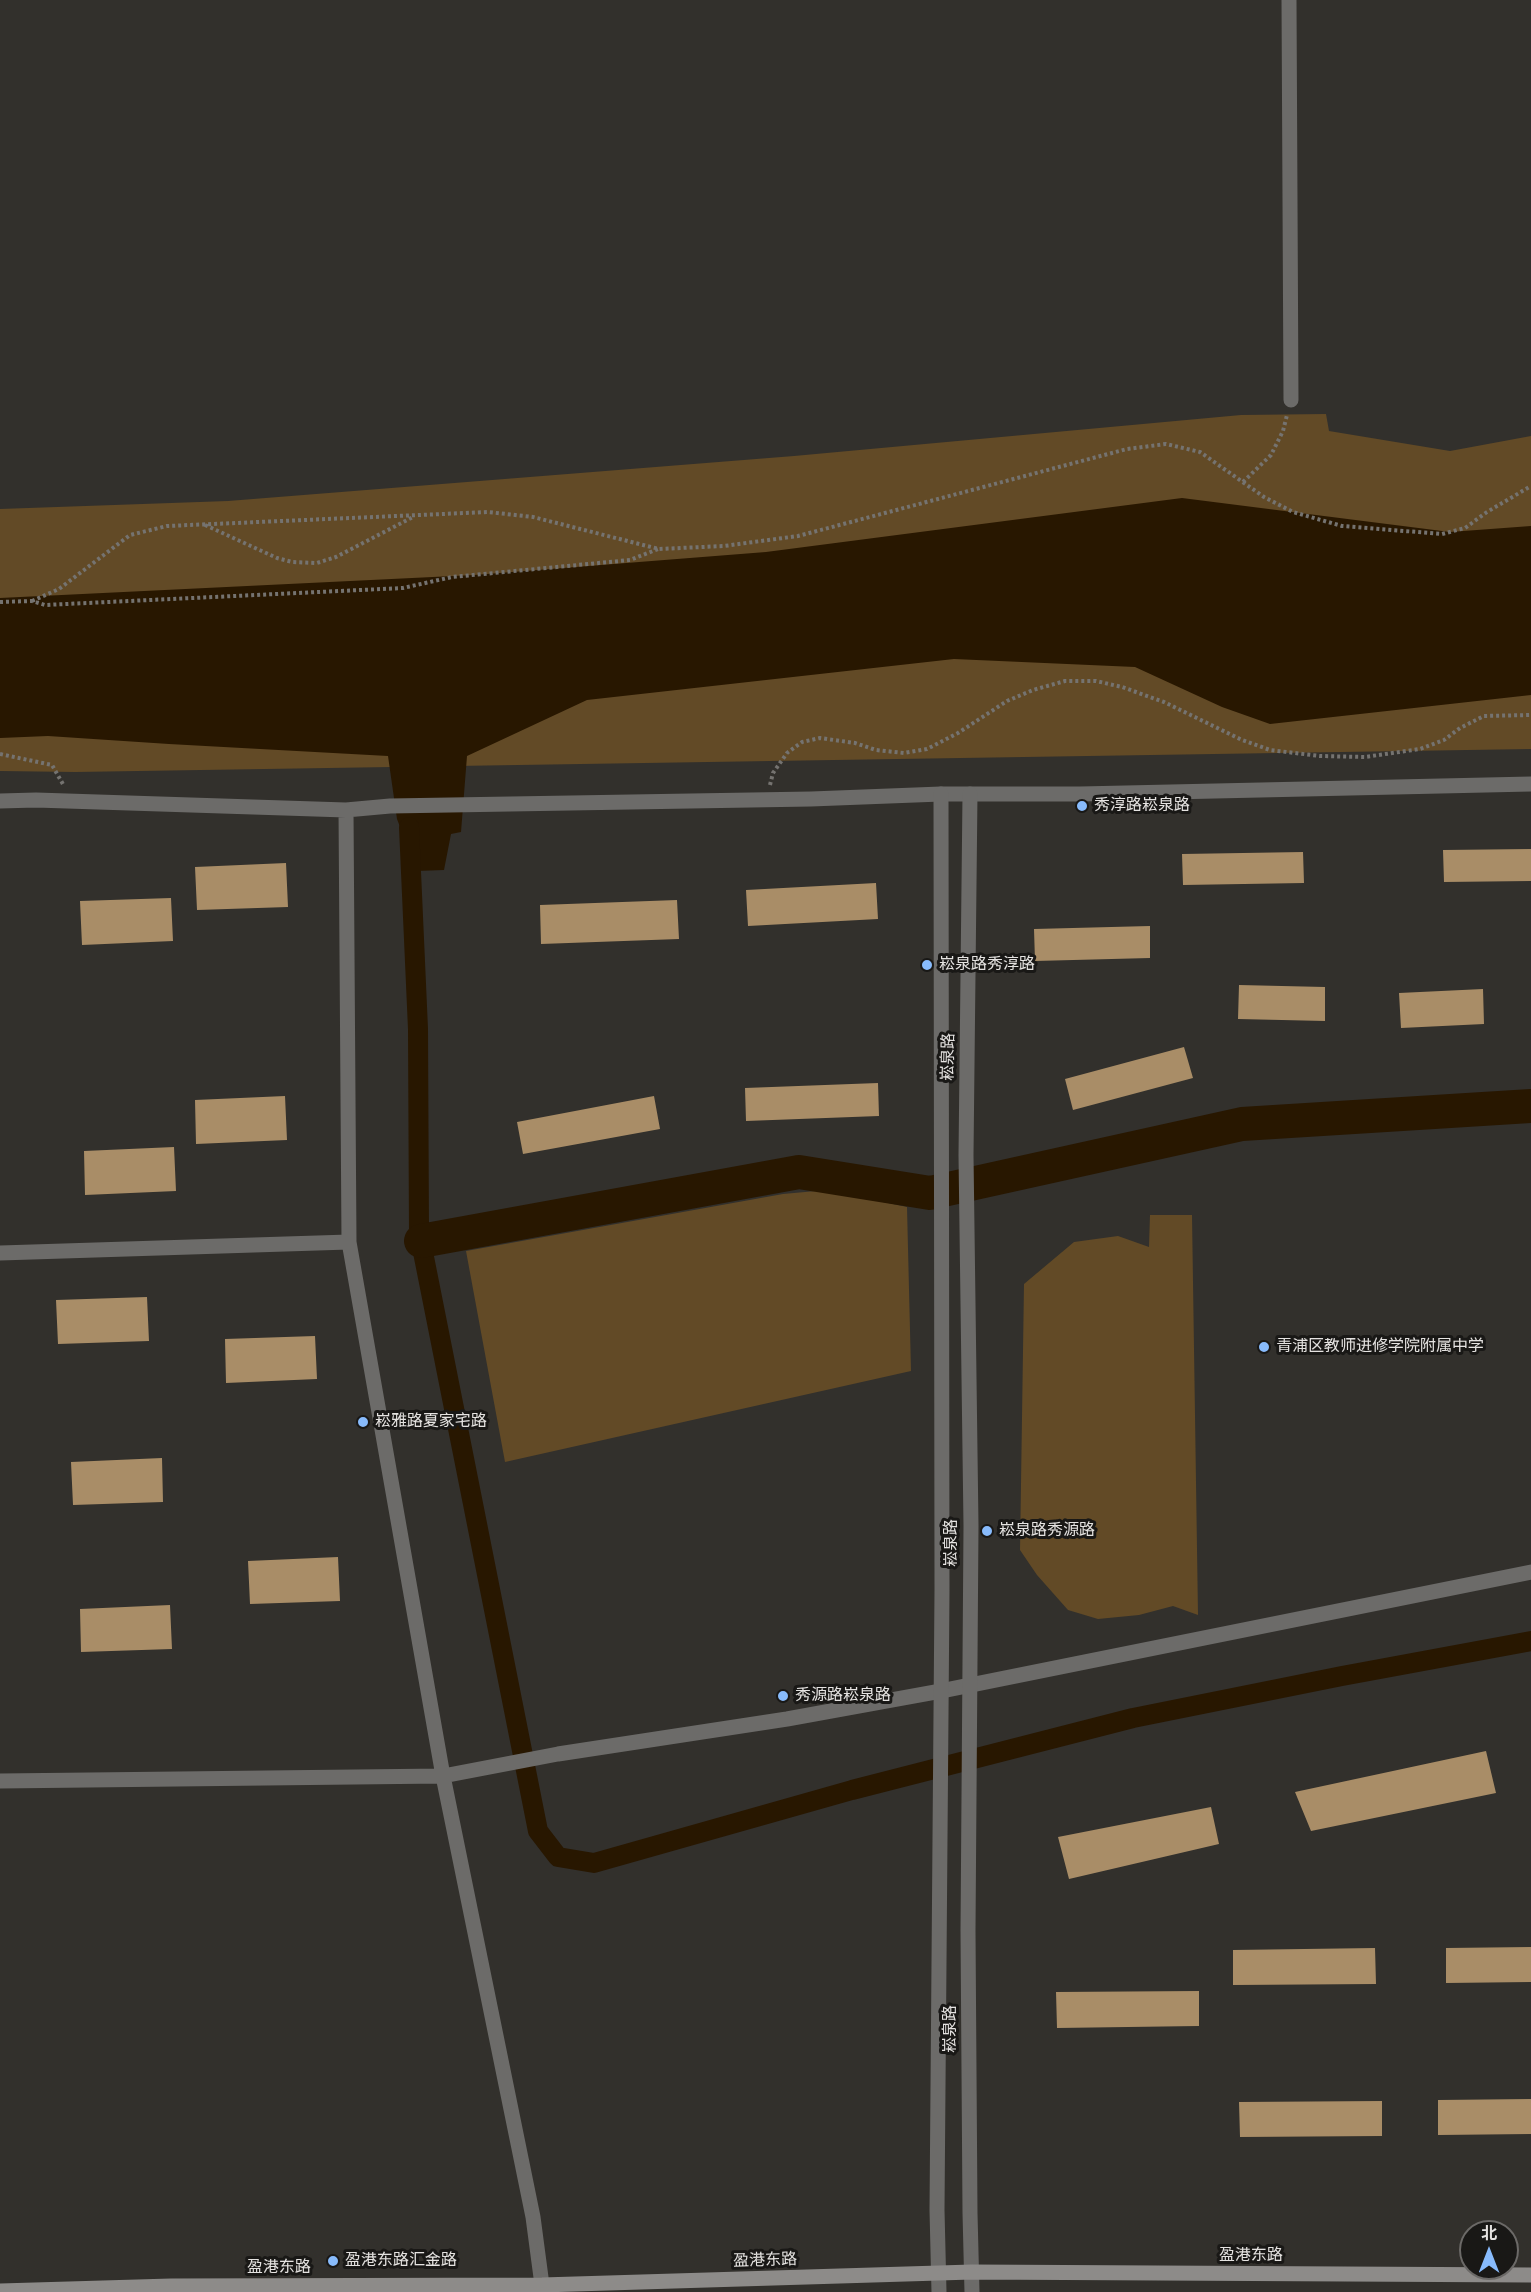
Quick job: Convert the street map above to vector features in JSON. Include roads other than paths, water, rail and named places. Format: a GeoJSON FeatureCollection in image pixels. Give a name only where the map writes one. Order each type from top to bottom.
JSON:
{"type":"FeatureCollection","features":[{"type":"Feature","properties":{"kind":"main road","name":"盈港东路"},"geometry":{"type":"LineString","coordinates":[[0,2291],[183,2286],[542,2285],[972,2272],[1531,2275]]}},
{"type":"Feature","properties":{"kind":"street"},"geometry":{"type":"LineString","coordinates":[[1289,0],[1291,400]]}},
{"type":"Feature","properties":{"kind":"street"},"geometry":{"type":"LineString","coordinates":[[0,801],[73,801],[346,810],[390,806],[1531,784]]}},
{"type":"Feature","properties":{"kind":"street","name":"崧泉路"},"geometry":{"type":"LineString","coordinates":[[939,2292],[937,2187],[940,1816],[941,794]]}},
{"type":"Feature","properties":{"kind":"street","name":"崧泉路"},"geometry":{"type":"LineString","coordinates":[[970,794],[966,1155],[972,2292]]}},
{"type":"Feature","properties":{"kind":"street"},"geometry":{"type":"LineString","coordinates":[[346,810],[349,1242],[443,1776],[533,2217],[542,2285]]}},
{"type":"Feature","properties":{"kind":"street"},"geometry":{"type":"LineString","coordinates":[[0,1253],[349,1242]]}},
{"type":"Feature","properties":{"kind":"street"},"geometry":{"type":"LineString","coordinates":[[0,1781],[443,1776],[558,1754],[787,1719],[1531,1572]]}},
{"type":"Feature","properties":{"kind":"waterway"},"geometry":{"type":"LineString","coordinates":[[409,827],[418,1029],[419,1232],[538,1831],[558,1857],[594,1863],[852,1790],[1133,1718],[1531,1641]]}},
{"type":"Feature","properties":{"kind":"waterway"},"geometry":{"type":"LineString","coordinates":[[421,1241],[799,1172],[930,1193],[1242,1124],[1531,1106]]}},
{"type":"Feature","properties":{"kind":"place","name":"秀淳路崧泉路"},"geometry":{"type":"Point","coordinates":[1082,806]}},
{"type":"Feature","properties":{"kind":"place","name":"崧泉路秀淳路"},"geometry":{"type":"Point","coordinates":[927,965]}},
{"type":"Feature","properties":{"kind":"place","name":"青浦区教师进修学院附属中学"},"geometry":{"type":"Point","coordinates":[1264,1347]}},
{"type":"Feature","properties":{"kind":"place","name":"崧雅路夏家宅路"},"geometry":{"type":"Point","coordinates":[363,1422]}},
{"type":"Feature","properties":{"kind":"place","name":"崧泉路秀源路"},"geometry":{"type":"Point","coordinates":[987,1531]}},
{"type":"Feature","properties":{"kind":"place","name":"秀源路崧泉路"},"geometry":{"type":"Point","coordinates":[783,1696]}},
{"type":"Feature","properties":{"kind":"place","name":"盈港东路汇金路"},"geometry":{"type":"Point","coordinates":[333,2261]}}]}
